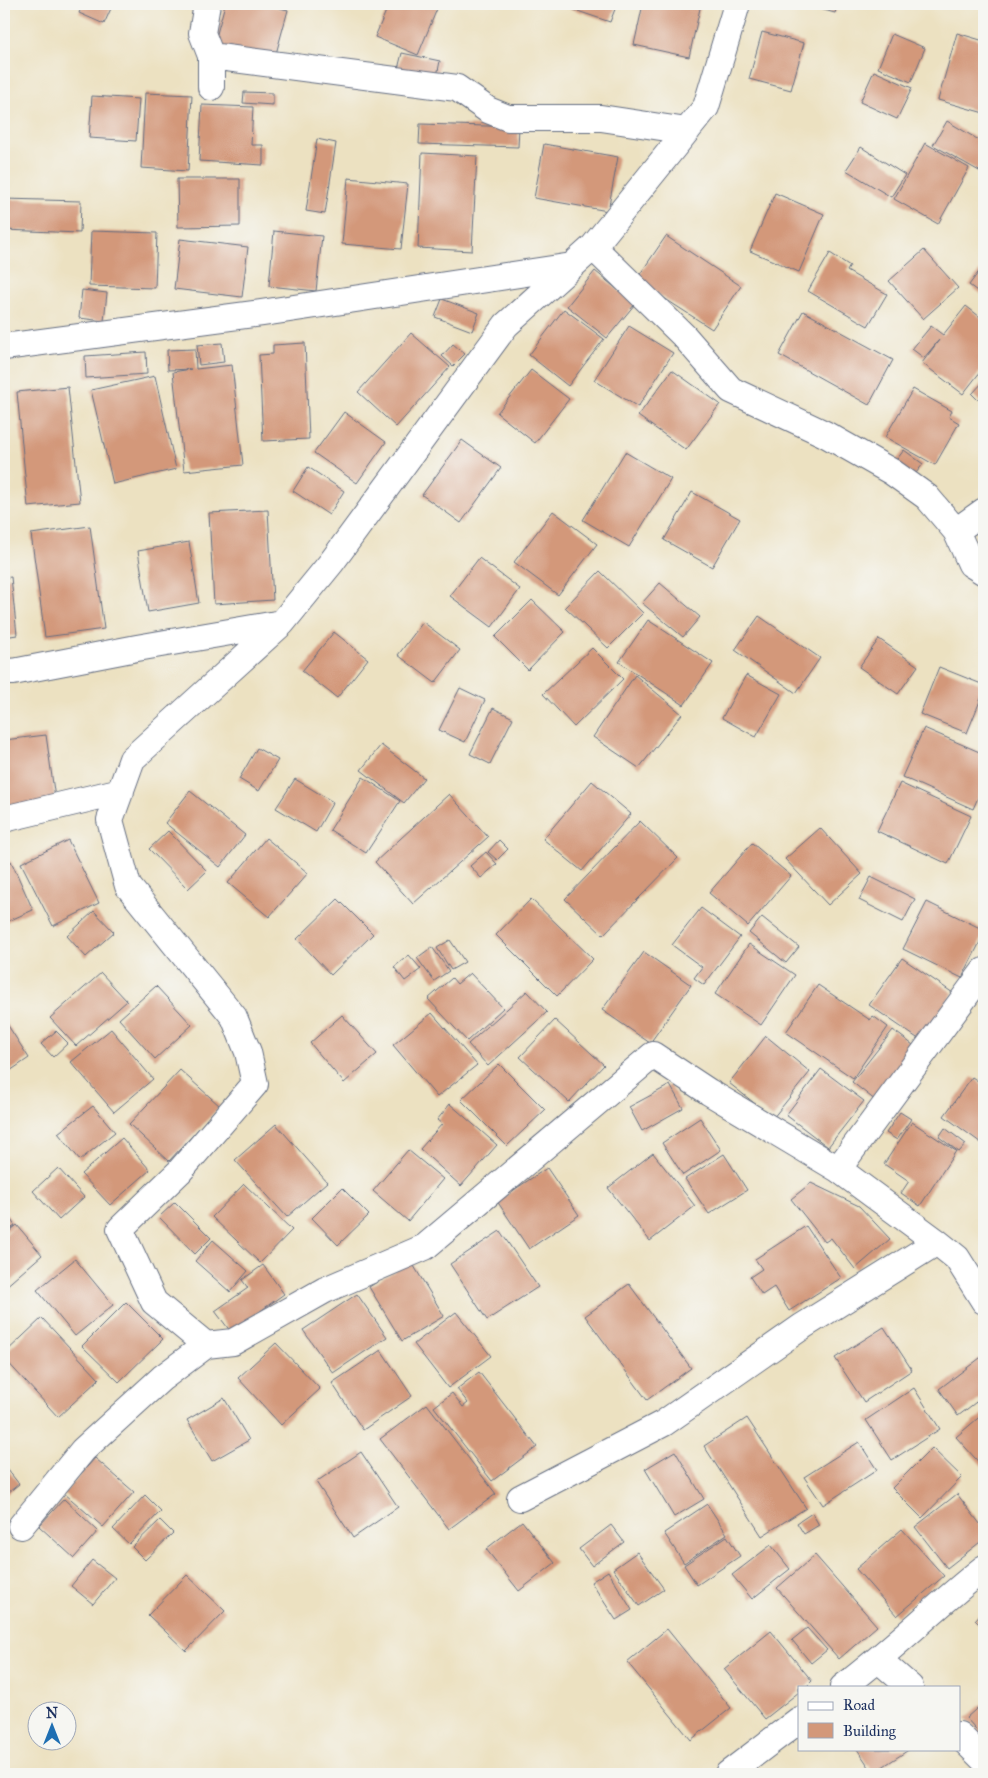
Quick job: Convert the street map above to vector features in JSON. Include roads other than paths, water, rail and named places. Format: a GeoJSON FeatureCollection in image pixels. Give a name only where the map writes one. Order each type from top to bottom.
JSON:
{"type":"FeatureCollection","features":[{"type":"Feature","properties":{"kind":"street"},"geometry":{"type":"LineString","coordinates":[[207,4],[202,32],[211,56],[211,87]]}},
{"type":"Feature","properties":{"kind":"street"},"geometry":{"type":"LineString","coordinates":[[206,1345],[154,1302],[120,1229],[179,1172],[255,1084],[248,1052],[234,1017],[128,886],[110,820],[132,759],[282,623],[331,563],[506,325],[593,248],[687,131],[706,107],[738,4]]}},
{"type":"Feature","properties":{"kind":"street"},"geometry":{"type":"LineString","coordinates":[[211,56],[457,88],[488,110],[508,118],[601,118],[687,131]]}},
{"type":"Feature","properties":{"kind":"street"},"geometry":{"type":"LineString","coordinates":[[593,248],[684,336],[731,390],[825,434],[892,472],[927,496],[956,531],[971,564],[984,572]]}},
{"type":"Feature","properties":{"kind":"street"},"geometry":{"type":"LineString","coordinates":[[4,346],[262,313],[572,266]]}},
{"type":"Feature","properties":{"kind":"street"},"geometry":{"type":"LineString","coordinates":[[956,531],[984,511]]}},
{"type":"Feature","properties":{"kind":"street"},"geometry":{"type":"LineString","coordinates":[[4,671],[13,672],[282,623]]}},
{"type":"Feature","properties":{"kind":"street"},"geometry":{"type":"LineString","coordinates":[[4,819],[120,791]]}},
{"type":"Feature","properties":{"kind":"street"},"geometry":{"type":"LineString","coordinates":[[838,1170],[984,971]]}},
{"type":"Feature","properties":{"kind":"street"},"geometry":{"type":"LineString","coordinates":[[21,1526],[83,1450],[162,1378],[206,1345],[233,1342],[325,1290],[425,1247],[653,1056],[838,1170],[937,1242],[957,1258],[984,1301]]}},
{"type":"Feature","properties":{"kind":"street"},"geometry":{"type":"LineString","coordinates":[[520,1498],[664,1423],[803,1326],[937,1242]]}},
{"type":"Feature","properties":{"kind":"street"},"geometry":{"type":"LineString","coordinates":[[844,1686],[879,1660],[949,1596],[984,1568]]}},
{"type":"Feature","properties":{"kind":"street"},"geometry":{"type":"LineString","coordinates":[[879,1660],[909,1686]]}},
{"type":"Feature","properties":{"kind":"street"},"geometry":{"type":"LineString","coordinates":[[728,1774],[798,1721]]}},
{"type":"Feature","properties":{"kind":"street"},"geometry":{"type":"LineString","coordinates":[[960,1736],[984,1760]]}}]}
